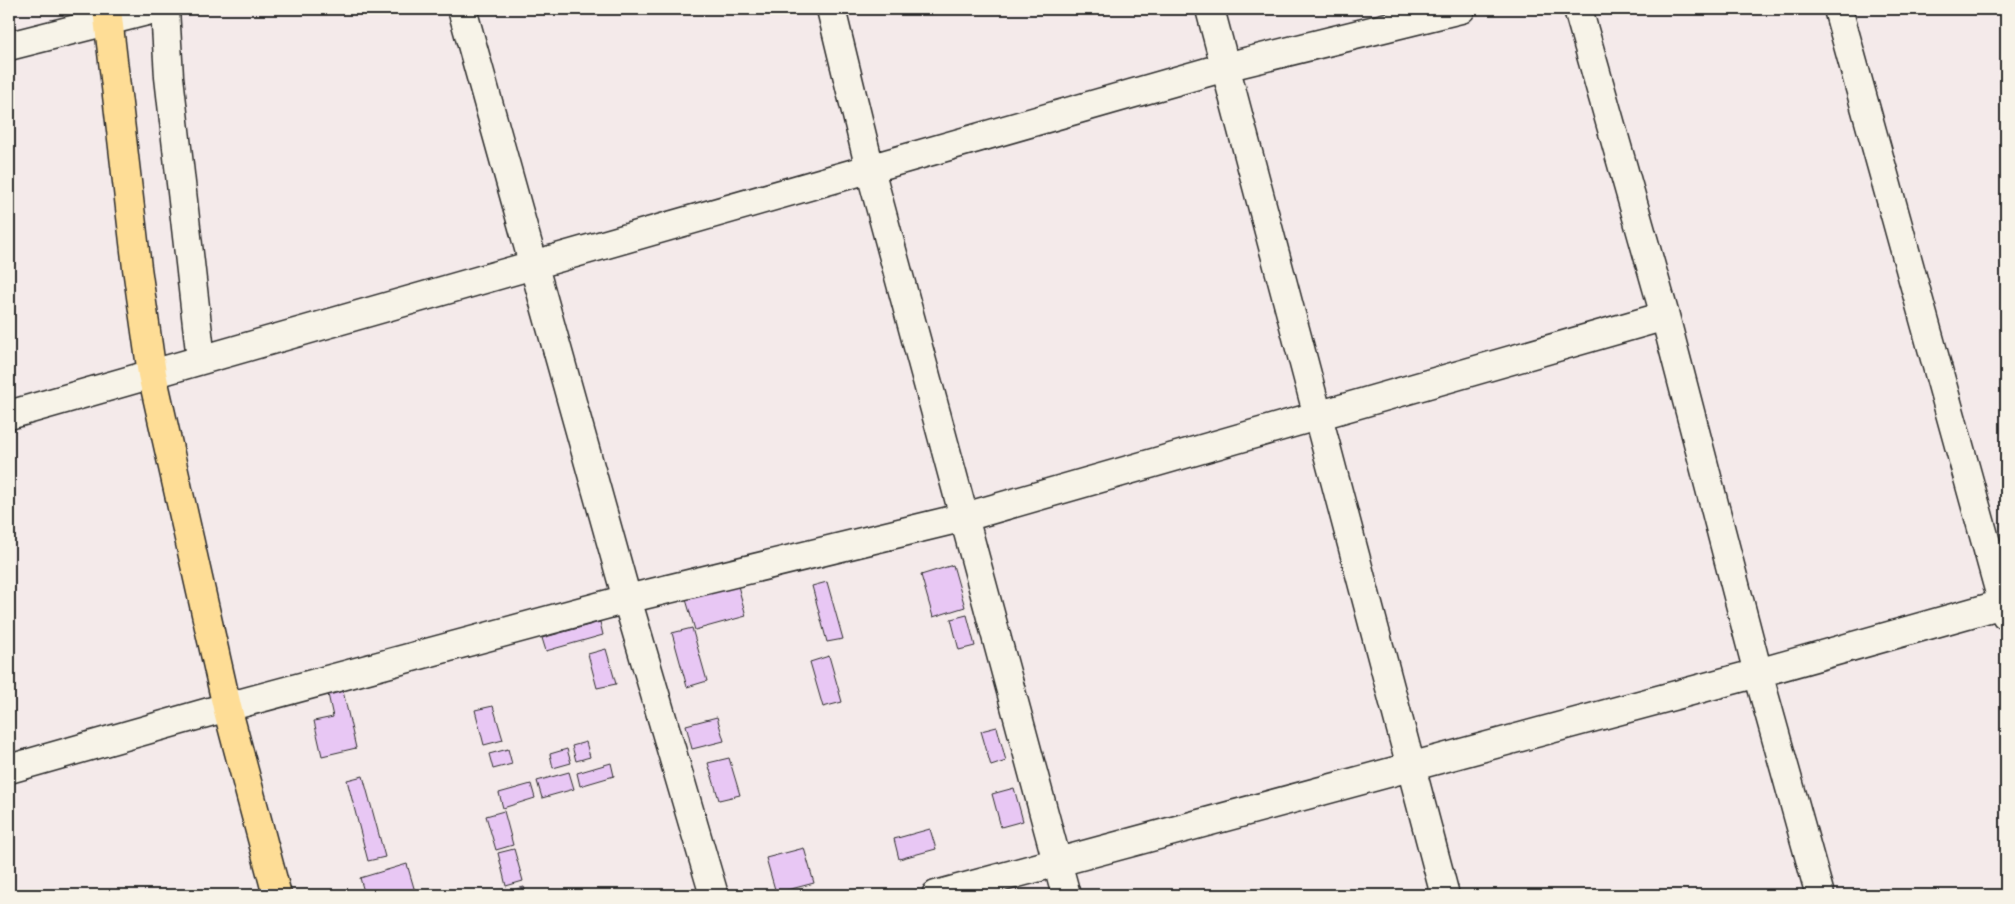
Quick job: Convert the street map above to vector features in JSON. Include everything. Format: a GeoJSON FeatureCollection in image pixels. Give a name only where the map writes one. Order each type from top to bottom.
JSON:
{"type":"FeatureCollection","features":[{"type":"Feature","properties":{"kind":"highway"},"geometry":{"type":"LineString","coordinates":[[108,15],[152,374],[227,707],[277,895]]}},
{"type":"Feature","properties":{"kind":"street"},"geometry":{"type":"LineString","coordinates":[[9,46],[108,15],[155,9]]}},
{"type":"Feature","properties":{"kind":"street"},"geometry":{"type":"LineString","coordinates":[[165,9],[170,87],[201,360]]}},
{"type":"Feature","properties":{"kind":"street"},"geometry":{"type":"LineString","coordinates":[[462,9],[627,599],[714,895]]}},
{"type":"Feature","properties":{"kind":"street"},"geometry":{"type":"LineString","coordinates":[[831,9],[870,169],[1066,895]]}},
{"type":"Feature","properties":{"kind":"street"},"geometry":{"type":"LineString","coordinates":[[1210,9],[1445,895]]}},
{"type":"Feature","properties":{"kind":"street"},"geometry":{"type":"LineString","coordinates":[[9,416],[1225,67],[1460,9]]}},
{"type":"Feature","properties":{"kind":"street"},"geometry":{"type":"LineString","coordinates":[[1578,9],[1665,316],[1758,673],[1820,895]]}},
{"type":"Feature","properties":{"kind":"street"},"geometry":{"type":"LineString","coordinates":[[936,895],[2005,607],[1838,9]]}},
{"type":"Feature","properties":{"kind":"street"},"geometry":{"type":"LineString","coordinates":[[9,769],[227,707],[627,599],[965,517],[1665,316]]}},
{"type":"Feature","properties":{"kind":"building"},"geometry":{"type":"Polygon","coordinates":[[[953,565],[965,607],[933,617],[921,575],[953,565]]]}},
{"type":"Feature","properties":{"kind":"building"},"geometry":{"type":"Polygon","coordinates":[[[737,582],[746,616],[695,630],[685,596],[737,582]]]}},
{"type":"Feature","properties":{"kind":"building"},"geometry":{"type":"Polygon","coordinates":[[[827,582],[843,639],[827,642],[812,586],[827,582]]]}},
{"type":"Feature","properties":{"kind":"building"},"geometry":{"type":"Polygon","coordinates":[[[967,615],[975,646],[959,650],[951,619],[967,615]]]}},
{"type":"Feature","properties":{"kind":"building"},"geometry":{"type":"Polygon","coordinates":[[[600,622],[603,635],[546,651],[542,638],[600,622]]]}},
{"type":"Feature","properties":{"kind":"building"},"geometry":{"type":"Polygon","coordinates":[[[692,628],[707,681],[687,687],[672,633],[692,628]]]}},
{"type":"Feature","properties":{"kind":"building"},"geometry":{"type":"Polygon","coordinates":[[[606,649],[616,684],[597,688],[588,654],[606,649]]]}},
{"type":"Feature","properties":{"kind":"building"},"geometry":{"type":"Polygon","coordinates":[[[829,656],[842,702],[823,707],[810,662],[829,656]]]}},
{"type":"Feature","properties":{"kind":"building"},"geometry":{"type":"Polygon","coordinates":[[[343,691],[356,748],[322,756],[314,721],[333,717],[328,694],[343,691]]]}},
{"type":"Feature","properties":{"kind":"building"},"geometry":{"type":"Polygon","coordinates":[[[493,706],[503,740],[484,745],[475,710],[493,706]]]}},
{"type":"Feature","properties":{"kind":"building"},"geometry":{"type":"Polygon","coordinates":[[[717,717],[724,741],[692,749],[686,725],[717,717]]]}},
{"type":"Feature","properties":{"kind":"building"},"geometry":{"type":"Polygon","coordinates":[[[997,727],[1006,761],[991,766],[981,731],[997,727]]]}},
{"type":"Feature","properties":{"kind":"building"},"geometry":{"type":"Polygon","coordinates":[[[586,742],[590,757],[576,761],[572,746],[586,742]]]}},
{"type":"Feature","properties":{"kind":"building"},"geometry":{"type":"Polygon","coordinates":[[[508,749],[512,764],[493,769],[489,754],[508,749]]]}},
{"type":"Feature","properties":{"kind":"building"},"geometry":{"type":"Polygon","coordinates":[[[567,749],[571,763],[553,768],[550,754],[567,749]]]}},
{"type":"Feature","properties":{"kind":"building"},"geometry":{"type":"Polygon","coordinates":[[[729,758],[740,795],[719,800],[708,763],[729,758]]]}},
{"type":"Feature","properties":{"kind":"building"},"geometry":{"type":"Polygon","coordinates":[[[611,763],[614,776],[580,786],[577,773],[611,763]]]}},
{"type":"Feature","properties":{"kind":"building"},"geometry":{"type":"Polygon","coordinates":[[[569,772],[574,789],[542,798],[537,781],[569,772]]]}},
{"type":"Feature","properties":{"kind":"building"},"geometry":{"type":"Polygon","coordinates":[[[363,776],[385,857],[368,861],[347,780],[363,776]]]}},
{"type":"Feature","properties":{"kind":"building"},"geometry":{"type":"Polygon","coordinates":[[[531,784],[535,798],[503,808],[499,793],[531,784]]]}},
{"type":"Feature","properties":{"kind":"building"},"geometry":{"type":"Polygon","coordinates":[[[1014,788],[1023,821],[1001,827],[992,794],[1014,788]]]}},
{"type":"Feature","properties":{"kind":"building"},"geometry":{"type":"Polygon","coordinates":[[[504,811],[513,845],[496,850],[486,816],[504,811]]]}},
{"type":"Feature","properties":{"kind":"building"},"geometry":{"type":"Polygon","coordinates":[[[930,829],[936,849],[899,859],[894,839],[930,829]]]}},
{"type":"Feature","properties":{"kind":"building"},"geometry":{"type":"Polygon","coordinates":[[[804,848],[814,883],[776,893],[766,858],[804,848]]]}},
{"type":"Feature","properties":{"kind":"building"},"geometry":{"type":"Polygon","coordinates":[[[514,849],[523,881],[506,886],[498,853],[514,849]]]}},
{"type":"Feature","properties":{"kind":"building"},"geometry":{"type":"Polygon","coordinates":[[[407,864],[416,895],[365,895],[360,878],[407,864]]]}},
{"type":"Feature","properties":{"kind":"building"},"geometry":{"type":"Polygon","coordinates":[[[524,887],[527,895],[510,895],[509,891],[524,887]]]}}]}
